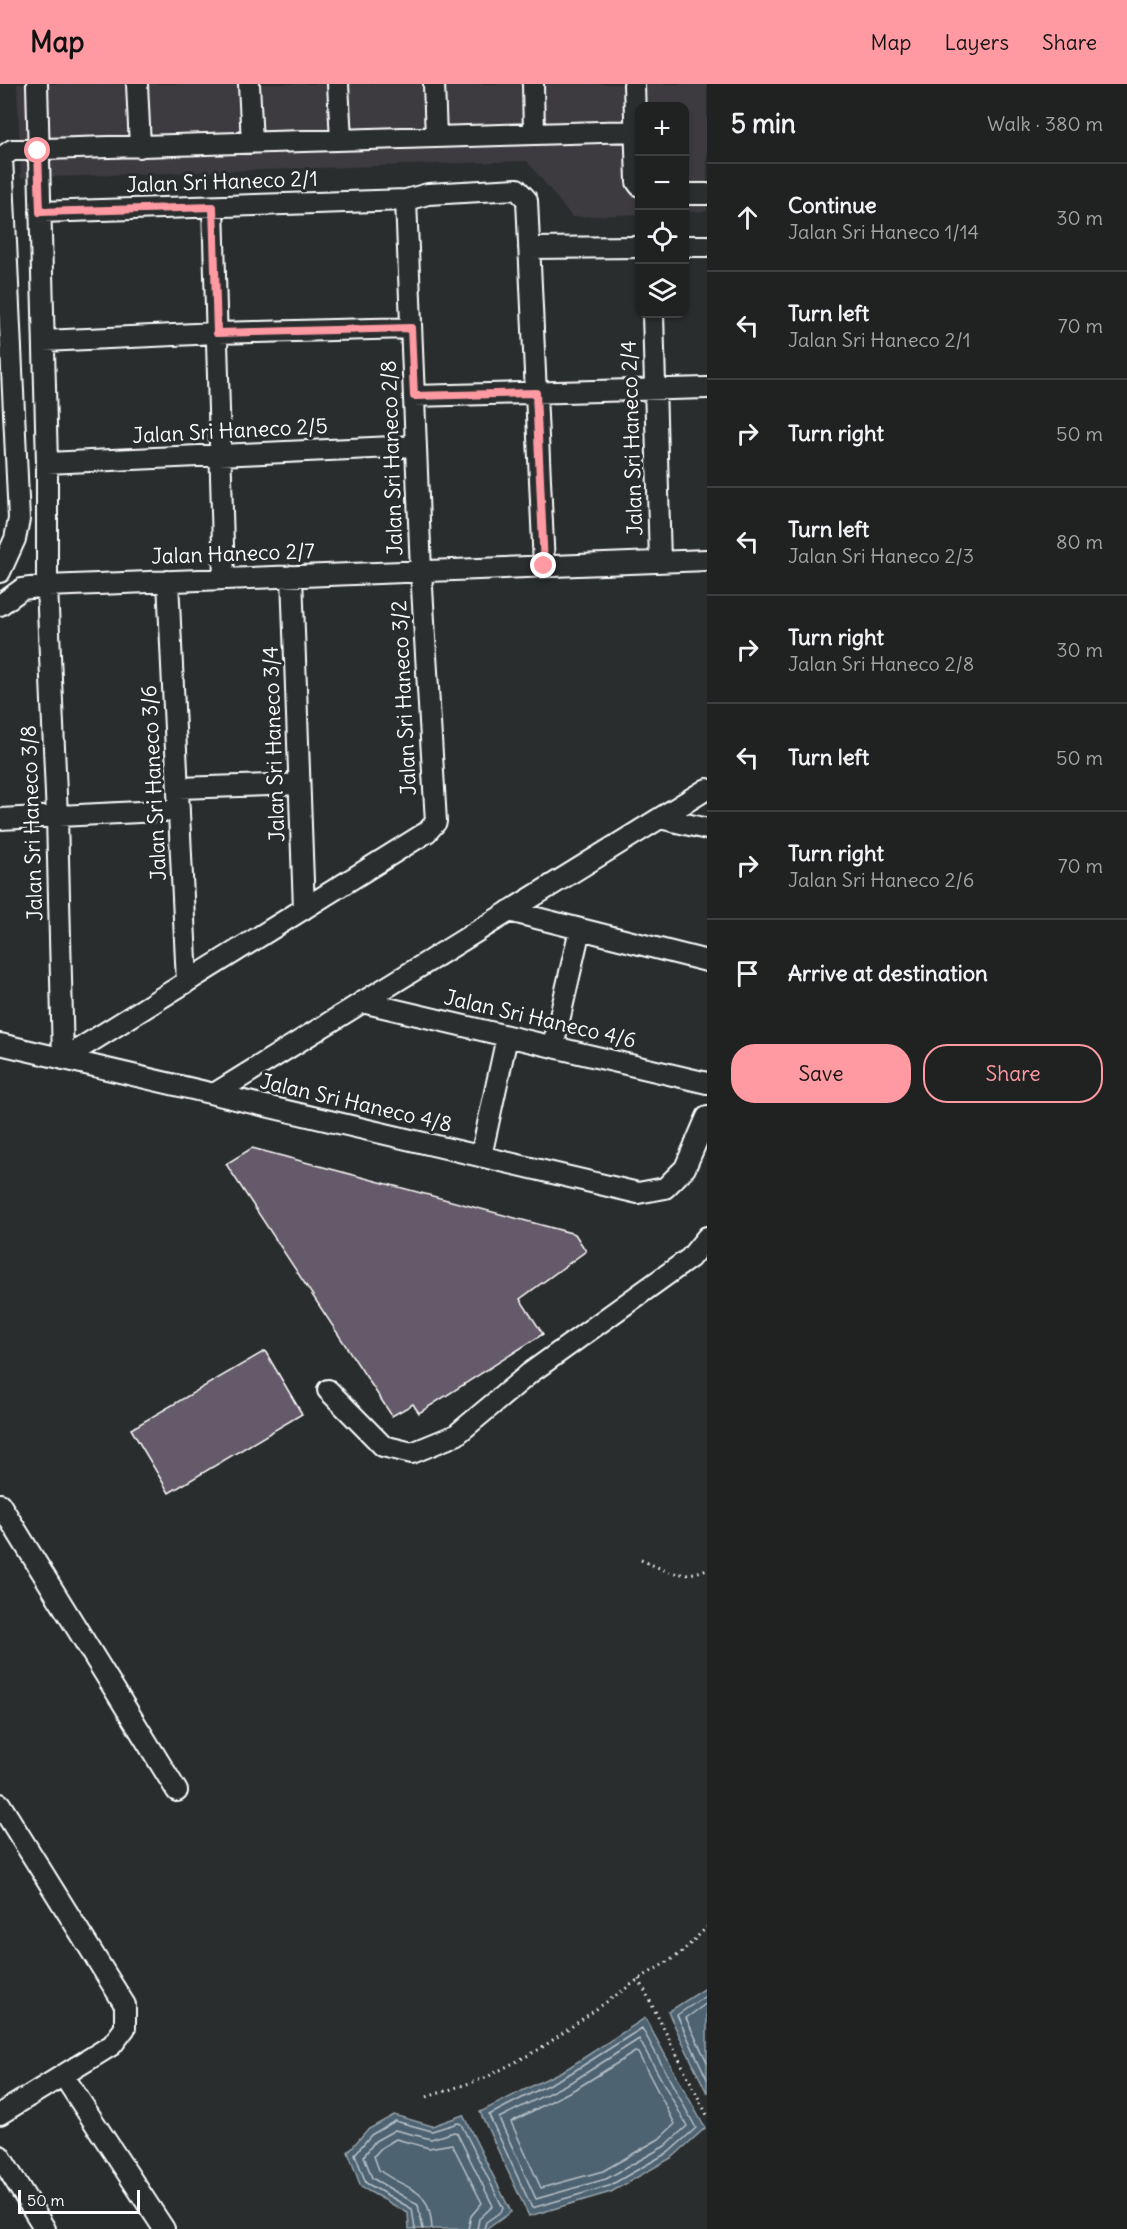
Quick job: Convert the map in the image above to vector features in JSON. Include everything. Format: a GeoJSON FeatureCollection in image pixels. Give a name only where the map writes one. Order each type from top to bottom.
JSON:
{"type":"FeatureCollection","features":[{"type":"Feature","properties":{"kind":"street","name":"Jalan Sri Haneco 3/8"},"geometry":{"type":"LineString","coordinates":[[37,84],[47,463],[47,586],[57,817],[63,1059]]}},
{"type":"Feature","properties":{"kind":"street"},"geometry":{"type":"LineString","coordinates":[[137,84],[140,147]]}},
{"type":"Feature","properties":{"kind":"street"},"geometry":{"type":"LineString","coordinates":[[249,84],[252,143]]}},
{"type":"Feature","properties":{"kind":"street"},"geometry":{"type":"LineString","coordinates":[[338,84],[341,140]]}},
{"type":"Feature","properties":{"kind":"street"},"geometry":{"type":"LineString","coordinates":[[434,84],[436,137]]}},
{"type":"Feature","properties":{"kind":"street"},"geometry":{"type":"LineString","coordinates":[[532,84],[534,134]]}},
{"type":"Feature","properties":{"kind":"street"},"geometry":{"type":"LineString","coordinates":[[0,572],[15,539],[19,519],[2,158],[12,150],[635,131],[634,84]]}},
{"type":"Feature","properties":{"kind":"street","name":"Jalan Sri Haneco 2/1"},"geometry":{"type":"LineString","coordinates":[[40,212],[406,200],[428,194],[517,189],[527,200],[529,248]]}},
{"type":"Feature","properties":{"kind":"street"},"geometry":{"type":"LineString","coordinates":[[689,194],[707,194]]}},
{"type":"Feature","properties":{"kind":"street","name":"Jalan Sri Haneco 2/8"},"geometry":{"type":"LineString","coordinates":[[406,200],[421,571]]}},
{"type":"Feature","properties":{"kind":"street"},"geometry":{"type":"LineString","coordinates":[[213,207],[224,579]]}},
{"type":"Feature","properties":{"kind":"street"},"geometry":{"type":"LineString","coordinates":[[689,246],[707,246]]}},
{"type":"Feature","properties":{"kind":"street"},"geometry":{"type":"LineString","coordinates":[[544,566],[529,248],[635,247]]}},
{"type":"Feature","properties":{"kind":"street","name":"Jalan Sri Haneco 2/4"},"geometry":{"type":"LineString","coordinates":[[653,318],[660,561]]}},
{"type":"Feature","properties":{"kind":"street"},"geometry":{"type":"LineString","coordinates":[[44,341],[217,333],[411,328]]}},
{"type":"Feature","properties":{"kind":"street"},"geometry":{"type":"LineString","coordinates":[[414,396],[707,388]]}},
{"type":"Feature","properties":{"kind":"street","name":"Jalan Sri Haneco 2/5"},"geometry":{"type":"LineString","coordinates":[[47,463],[416,446]]}},
{"type":"Feature","properties":{"kind":"street","name":"Jalan Haneco 2/7"},"geometry":{"type":"LineString","coordinates":[[0,604],[22,589],[47,586],[707,560]]}},
{"type":"Feature","properties":{"kind":"street","name":"Jalan Sri Haneco 3/2"},"geometry":{"type":"LineString","coordinates":[[304,909],[427,832],[436,822],[421,571]]}},
{"type":"Feature","properties":{"kind":"street","name":"Jalan Sri Haneco 3/4"},"geometry":{"type":"LineString","coordinates":[[292,576],[304,909]]}},
{"type":"Feature","properties":{"kind":"street","name":"Jalan Sri Haneco 3/6"},"geometry":{"type":"LineString","coordinates":[[168,581],[187,982]]}},
{"type":"Feature","properties":{"kind":"street"},"geometry":{"type":"LineString","coordinates":[[178,788],[299,784]]}},
{"type":"Feature","properties":{"kind":"street"},"geometry":{"type":"LineString","coordinates":[[214,1094],[707,789]]}},
{"type":"Feature","properties":{"kind":"street"},"geometry":{"type":"LineString","coordinates":[[0,819],[179,810]]}},
{"type":"Feature","properties":{"kind":"street"},"geometry":{"type":"LineString","coordinates":[[660,818],[707,829]]}},
{"type":"Feature","properties":{"kind":"street"},"geometry":{"type":"LineString","coordinates":[[63,1059],[304,909]]}},
{"type":"Feature","properties":{"kind":"street"},"geometry":{"type":"LineString","coordinates":[[509,911],[707,961]]}},
{"type":"Feature","properties":{"kind":"street"},"geometry":{"type":"LineString","coordinates":[[553,1047],[580,929]]}},
{"type":"Feature","properties":{"kind":"street","name":"Jalan Sri Haneco 4/6"},"geometry":{"type":"LineString","coordinates":[[362,1002],[707,1083]]}},
{"type":"Feature","properties":{"kind":"street"},"geometry":{"type":"LineString","coordinates":[[481,1156],[507,1037]]}},
{"type":"Feature","properties":{"kind":"street","name":"Jalan Sri Haneco 4/8"},"geometry":{"type":"LineString","coordinates":[[0,1044],[638,1193],[665,1188],[685,1168],[707,1117]]}},
{"type":"Feature","properties":{"kind":"street"},"geometry":{"type":"LineString","coordinates":[[328,1390],[383,1446],[412,1453],[456,1435],[530,1373],[690,1258],[707,1237]]}},
{"type":"Feature","properties":{"kind":"street"},"geometry":{"type":"LineString","coordinates":[[0,1504],[177,1791]]}},
{"type":"Feature","properties":{"kind":"street"},"geometry":{"type":"LineString","coordinates":[[0,1804],[124,2005],[126,2028],[112,2045],[0,2114]]}},
{"type":"Feature","properties":{"kind":"street"},"geometry":{"type":"LineString","coordinates":[[63,2076],[164,2229]]}},
{"type":"Feature","properties":{"kind":"street"},"geometry":{"type":"LineString","coordinates":[[0,2156],[45,2229]]}},
{"type":"Feature","properties":{"kind":"path"},"geometry":{"type":"LineString","coordinates":[[641,1560],[675,1574],[692,1575],[707,1569]]}},
{"type":"Feature","properties":{"kind":"path"},"geometry":{"type":"LineString","coordinates":[[427,2097],[485,2078],[540,2049],[639,1979],[680,1954],[707,1927]]}},
{"type":"Feature","properties":{"kind":"path"},"geometry":{"type":"LineString","coordinates":[[639,1979],[707,2115]]}},
{"type":"Feature","properties":{"kind":"shaded area"},"geometry":{"type":"Polygon","coordinates":[[[17,84],[707,84],[707,211],[689,212],[689,102],[635,102],[635,214],[572,217],[527,161],[21,178],[17,84]]]}},
{"type":"Feature","properties":{"kind":"water"},"geometry":{"type":"Polygon","coordinates":[[[707,1987],[707,2093],[668,2012],[707,1987]]]}},
{"type":"Feature","properties":{"kind":"water"},"geometry":{"type":"Polygon","coordinates":[[[645,2018],[705,2128],[673,2157],[611,2192],[529,2216],[480,2112],[568,2068],[645,2018]]]}},
{"type":"Feature","properties":{"kind":"water"},"geometry":{"type":"Polygon","coordinates":[[[394,2115],[432,2126],[463,2115],[511,2212],[487,2229],[409,2229],[408,2213],[361,2187],[348,2152],[367,2130],[394,2115]]]}},
{"type":"Feature","properties":{"kind":"building"},"geometry":{"type":"Polygon","coordinates":[[[252,1148],[575,1234],[586,1251],[520,1299],[543,1334],[419,1413],[413,1404],[392,1416],[226,1164],[252,1148]]]}},
{"type":"Feature","properties":{"kind":"building"},"geometry":{"type":"Polygon","coordinates":[[[265,1351],[302,1414],[169,1493],[131,1429],[265,1351]]]}},
{"type":"Feature","properties":{"kind":"route"},"geometry":{"type":"LineString","coordinates":[[38,151],[40,212],[213,207],[217,333],[411,328],[414,396],[536,393],[544,566]]}}]}
